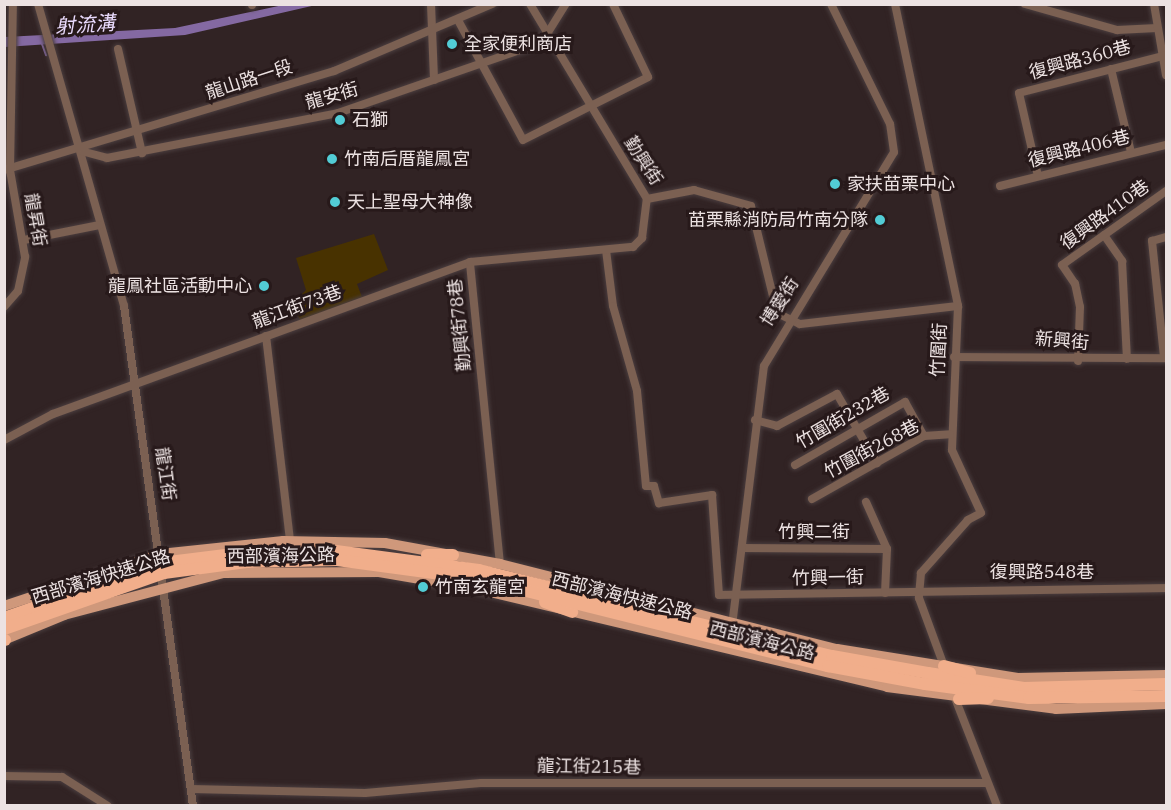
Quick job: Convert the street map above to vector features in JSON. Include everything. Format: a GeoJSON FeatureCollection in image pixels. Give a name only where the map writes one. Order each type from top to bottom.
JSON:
{"type":"FeatureCollection","features":[{"type":"Feature","properties":{"kind":"highway","name":"西部濱海快速公路"},"geometry":{"type":"LineString","coordinates":[[5,618],[162,569],[249,552],[393,555],[479,570],[729,636]]}},
{"type":"Feature","properties":{"kind":"highway"},"geometry":{"type":"LineString","coordinates":[[393,555],[453,555]]}},
{"type":"Feature","properties":{"kind":"highway","name":"西部濱海快速公路"},"geometry":{"type":"LineString","coordinates":[[162,569],[248,562],[337,560],[478,579],[729,636],[1026,693],[1167,696]]}},
{"type":"Feature","properties":{"kind":"highway"},"geometry":{"type":"LineString","coordinates":[[478,579],[572,612]]}},
{"type":"Feature","properties":{"kind":"highway"},"geometry":{"type":"LineString","coordinates":[[944,666],[1026,693]]}},
{"type":"Feature","properties":{"kind":"highway","name":"西部濱海快速公路"},"geometry":{"type":"LineString","coordinates":[[1026,693],[1167,684]]}},
{"type":"Feature","properties":{"kind":"highway"},"geometry":{"type":"LineString","coordinates":[[957,698],[1026,693]]}},
{"type":"Feature","properties":{"kind":"main road","name":"西部濱海公路"},"geometry":{"type":"LineString","coordinates":[[4,640],[162,569],[290,541],[385,543],[500,564],[729,636],[957,698],[1056,709],[1167,705]]}},
{"type":"Feature","properties":{"kind":"main road","name":"西部濱海公路"},"geometry":{"type":"LineString","coordinates":[[162,569],[223,573],[379,572],[572,612],[729,636],[837,649],[1018,678],[1167,675]]}},
{"type":"Feature","properties":{"kind":"street","name":"龍昇街"},"geometry":{"type":"LineString","coordinates":[[4,307],[24,272],[24,240],[7,170],[13,4]]}},
{"type":"Feature","properties":{"kind":"street","name":"龍江街"},"geometry":{"type":"LineString","coordinates":[[38,4],[124,306],[137,385],[193,806]]}},
{"type":"Feature","properties":{"kind":"street"},"geometry":{"type":"LineString","coordinates":[[431,4],[434,80]]}},
{"type":"Feature","properties":{"kind":"street","name":"龍山路一段"},"geometry":{"type":"LineString","coordinates":[[7,170],[81,151],[334,71],[459,22],[492,4]]}},
{"type":"Feature","properties":{"kind":"street","name":"勤興街"},"geometry":{"type":"LineString","coordinates":[[530,4],[646,200],[694,190],[752,206],[777,313],[788,319]]}},
{"type":"Feature","properties":{"kind":"street","name":"龍安街"},"geometry":{"type":"LineString","coordinates":[[81,151],[107,158],[142,153],[337,113],[434,80],[484,66],[547,34],[567,4]]}},
{"type":"Feature","properties":{"kind":"street"},"geometry":{"type":"LineString","coordinates":[[459,22],[523,140],[648,76],[613,4]]}},
{"type":"Feature","properties":{"kind":"street","name":"博愛街"},"geometry":{"type":"LineString","coordinates":[[729,636],[738,598],[755,420],[764,366],[788,319],[886,172],[894,152],[890,124],[831,4]]}},
{"type":"Feature","properties":{"kind":"street","name":"竹圍街"},"geometry":{"type":"LineString","coordinates":[[895,4],[958,306],[950,434],[981,513],[968,519],[930,559],[918,588]]}},
{"type":"Feature","properties":{"kind":"street"},"geometry":{"type":"LineString","coordinates":[[1025,4],[1117,30],[1157,28]]}},
{"type":"Feature","properties":{"kind":"street"},"geometry":{"type":"LineString","coordinates":[[1154,4],[1167,75]]}},
{"type":"Feature","properties":{"kind":"street"},"geometry":{"type":"LineString","coordinates":[[118,49],[142,153]]}},
{"type":"Feature","properties":{"kind":"street","name":"復興路360巷"},"geometry":{"type":"LineString","coordinates":[[1038,176],[1019,93],[1163,56]]}},
{"type":"Feature","properties":{"kind":"street"},"geometry":{"type":"LineString","coordinates":[[1111,69],[1131,152]]}},
{"type":"Feature","properties":{"kind":"street","name":"復興路406巷"},"geometry":{"type":"LineString","coordinates":[[1000,186],[1167,145]]}},
{"type":"Feature","properties":{"kind":"street","name":"復興路410巷"},"geometry":{"type":"LineString","coordinates":[[1078,361],[1080,307],[1075,284],[1062,265],[1167,191]]}},
{"type":"Feature","properties":{"kind":"street","name":"勤興街78巷"},"geometry":{"type":"LineString","coordinates":[[500,564],[470,262],[606,250],[639,243],[646,200]]}},
{"type":"Feature","properties":{"kind":"street"},"geometry":{"type":"LineString","coordinates":[[24,240],[100,225]]}},
{"type":"Feature","properties":{"kind":"street"},"geometry":{"type":"LineString","coordinates":[[1104,235],[1122,261],[1127,359]]}},
{"type":"Feature","properties":{"kind":"street"},"geometry":{"type":"LineString","coordinates":[[1165,358],[1152,241],[1167,237]]}},
{"type":"Feature","properties":{"kind":"street"},"geometry":{"type":"LineString","coordinates":[[606,250],[613,306],[636,391],[646,486],[654,486],[659,503],[712,495],[718,595],[738,598]]}},
{"type":"Feature","properties":{"kind":"street","name":"龍江街73巷"},"geometry":{"type":"LineString","coordinates":[[4,440],[53,414],[470,262]]}},
{"type":"Feature","properties":{"kind":"street"},"geometry":{"type":"LineString","coordinates":[[788,319],[800,324],[958,306]]}},
{"type":"Feature","properties":{"kind":"street"},"geometry":{"type":"LineString","coordinates":[[266,336],[290,541]]}},
{"type":"Feature","properties":{"kind":"street","name":"新興街"},"geometry":{"type":"LineString","coordinates":[[954,357],[1027,354],[1078,361],[1165,358]]}},
{"type":"Feature","properties":{"kind":"street"},"geometry":{"type":"LineString","coordinates":[[755,420],[777,426],[837,394],[877,463]]}},
{"type":"Feature","properties":{"kind":"street","name":"竹圍街232巷"},"geometry":{"type":"LineString","coordinates":[[795,465],[905,402],[924,436]]}},
{"type":"Feature","properties":{"kind":"street","name":"竹圍街268巷"},"geometry":{"type":"LineString","coordinates":[[812,500],[924,436],[950,434]]}},
{"type":"Feature","properties":{"kind":"street","name":"竹興二街"},"geometry":{"type":"LineString","coordinates":[[866,502],[886,549],[885,593]]}},
{"type":"Feature","properties":{"kind":"street","name":"竹興二街"},"geometry":{"type":"LineString","coordinates":[[742,548],[886,549]]}},
{"type":"Feature","properties":{"kind":"street"},"geometry":{"type":"LineString","coordinates":[[918,588],[944,666]]}},
{"type":"Feature","properties":{"kind":"street","name":"竹興一街"},"geometry":{"type":"LineString","coordinates":[[738,598],[885,593],[918,588]]}},
{"type":"Feature","properties":{"kind":"street","name":"復興路548巷"},"geometry":{"type":"LineString","coordinates":[[918,588],[1167,588]]}},
{"type":"Feature","properties":{"kind":"street"},"geometry":{"type":"LineString","coordinates":[[957,698],[996,806]]}},
{"type":"Feature","properties":{"kind":"street"},"geometry":{"type":"LineString","coordinates":[[4,776],[62,777],[108,806]]}},
{"type":"Feature","properties":{"kind":"street","name":"龍江街215巷"},"geometry":{"type":"LineString","coordinates":[[191,789],[365,793],[480,783],[987,783]]}},
{"type":"Feature","properties":{"kind":"shaded area"},"geometry":{"type":"Polygon","coordinates":[[[283,5],[316,5],[185,35],[5,47],[5,37],[175,28],[283,5]]]}},
{"type":"Feature","properties":{"kind":"shaded area"},"geometry":{"type":"Polygon","coordinates":[[[374,234],[388,270],[357,284],[362,297],[300,320],[293,303],[306,290],[296,258],[374,234]]]}},
{"type":"Feature","properties":{"kind":"waterway"},"geometry":{"type":"LineString","coordinates":[[42,44],[46,55]]}},
{"type":"Feature","properties":{"kind":"place","name":"全家便利商店"},"geometry":{"type":"Point","coordinates":[452,44]}},
{"type":"Feature","properties":{"kind":"place","name":"石獅"},"geometry":{"type":"Point","coordinates":[340,120]}},
{"type":"Feature","properties":{"kind":"place","name":"竹南后厝龍鳳宮"},"geometry":{"type":"Point","coordinates":[332,159]}},
{"type":"Feature","properties":{"kind":"place","name":"家扶苗栗中心"},"geometry":{"type":"Point","coordinates":[835,184]}},
{"type":"Feature","properties":{"kind":"place","name":"天上聖母大神像"},"geometry":{"type":"Point","coordinates":[335,202]}},
{"type":"Feature","properties":{"kind":"place","name":"苗栗縣消防局竹南分隊"},"geometry":{"type":"Point","coordinates":[880,220]}},
{"type":"Feature","properties":{"kind":"place","name":"龍鳳社區活動中心"},"geometry":{"type":"Point","coordinates":[264,286]}},
{"type":"Feature","properties":{"kind":"place","name":"竹南玄龍宮"},"geometry":{"type":"Point","coordinates":[423,587]}},
{"type":"Feature","properties":{"kind":"water label","name":"射流溝"},"geometry":{"type":"Point","coordinates":[85,24]}}]}
